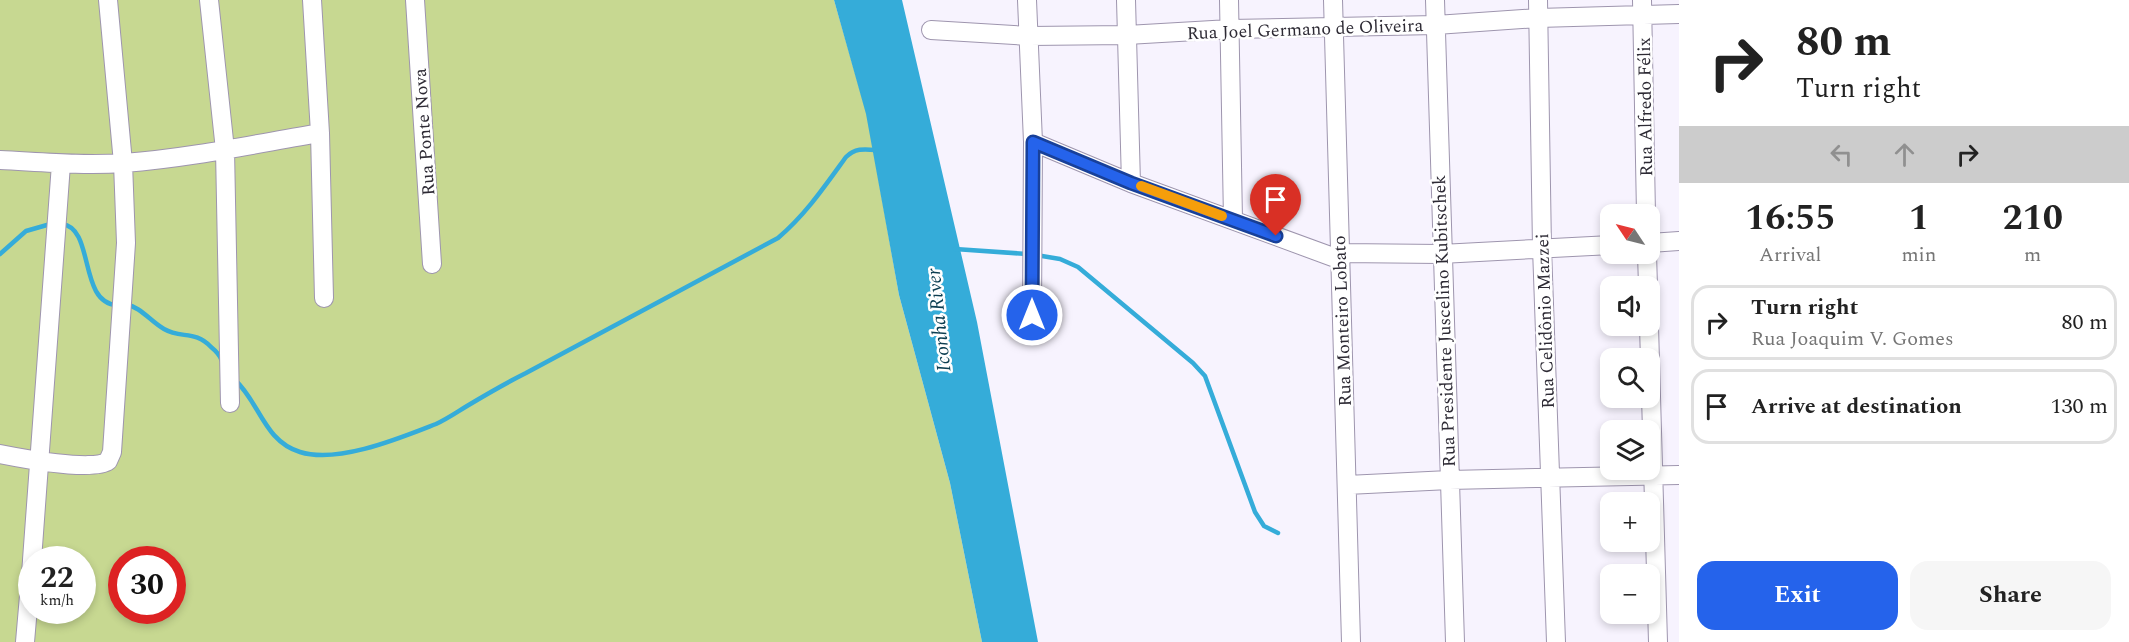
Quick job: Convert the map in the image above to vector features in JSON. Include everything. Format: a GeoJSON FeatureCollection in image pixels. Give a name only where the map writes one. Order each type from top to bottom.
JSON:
{"type":"FeatureCollection","features":[{"type":"Feature","properties":{"kind":"street"},"geometry":{"type":"LineString","coordinates":[[0,454],[38,461],[97,466],[108,461],[111,452],[126,243],[123,163],[108,0]]}},
{"type":"Feature","properties":{"kind":"street"},"geometry":{"type":"LineString","coordinates":[[209,0],[225,150],[230,403]]}},
{"type":"Feature","properties":{"kind":"street"},"geometry":{"type":"LineString","coordinates":[[312,0],[320,133],[324,298]]}},
{"type":"Feature","properties":{"kind":"street","name":"Rua Ponte Nova"},"geometry":{"type":"LineString","coordinates":[[415,0],[432,264]]}},
{"type":"Feature","properties":{"kind":"street"},"geometry":{"type":"LineString","coordinates":[[1027,0],[1033,142],[1032,315]]}},
{"type":"Feature","properties":{"kind":"street"},"geometry":{"type":"LineString","coordinates":[[1126,0],[1131,183]]}},
{"type":"Feature","properties":{"kind":"street"},"geometry":{"type":"LineString","coordinates":[[1229,0],[1233,220]]}},
{"type":"Feature","properties":{"kind":"street","name":"Rua Monteiro Lobato"},"geometry":{"type":"LineString","coordinates":[[1333,0],[1351,642]]}},
{"type":"Feature","properties":{"kind":"street","name":"Rua Presidente Juscelino Kubitschek"},"geometry":{"type":"LineString","coordinates":[[1435,0],[1455,642]]}},
{"type":"Feature","properties":{"kind":"street","name":"Rua Joel Germano de Oliveira"},"geometry":{"type":"LineString","coordinates":[[931,30],[1029,36],[1127,35],[1230,29],[1436,25],[1538,9],[1643,7],[1679,14]]}},
{"type":"Feature","properties":{"kind":"street","name":"Rua Alfredo Félix"},"geometry":{"type":"LineString","coordinates":[[1643,7],[1646,204]]}},
{"type":"Feature","properties":{"kind":"street","name":"Rua Celidônio Mazzei"},"geometry":{"type":"LineString","coordinates":[[1538,9],[1542,248],[1556,642]]}},
{"type":"Feature","properties":{"kind":"street"},"geometry":{"type":"LineString","coordinates":[[0,160],[61,164],[123,163],[225,150],[320,133]]}},
{"type":"Feature","properties":{"kind":"street"},"geometry":{"type":"LineString","coordinates":[[1033,142],[1131,183],[1341,257],[1600,245]]}},
{"type":"Feature","properties":{"kind":"street"},"geometry":{"type":"LineString","coordinates":[[33,546],[61,164]]}},
{"type":"Feature","properties":{"kind":"street"},"geometry":{"type":"LineString","coordinates":[[1660,242],[1679,241]]}},
{"type":"Feature","properties":{"kind":"street"},"geometry":{"type":"LineString","coordinates":[[1649,336],[1652,420]]}},
{"type":"Feature","properties":{"kind":"street"},"geometry":{"type":"LineString","coordinates":[[1660,475],[1679,475]]}},
{"type":"Feature","properties":{"kind":"street"},"geometry":{"type":"LineString","coordinates":[[1347,486],[1449,480],[1600,477]]}},
{"type":"Feature","properties":{"kind":"street"},"geometry":{"type":"LineString","coordinates":[[1654,480],[1658,642]]}},
{"type":"Feature","properties":{"kind":"street"},"geometry":{"type":"LineString","coordinates":[[25,642],[27,624]]}},
{"type":"Feature","properties":{"kind":"green space"},"geometry":{"type":"Polygon","coordinates":[[[0,0],[834,0],[867,115],[899,295],[950,483],[982,642],[0,642],[0,0]]]}},
{"type":"Feature","properties":{"kind":"water","name":"Iconha River"},"geometry":{"type":"Polygon","coordinates":[[[834,0],[902,0],[977,322],[1038,642],[982,642],[950,483],[899,295],[866,114],[834,0]]]}},
{"type":"Feature","properties":{"kind":"waterway"},"geometry":{"type":"LineString","coordinates":[[235,380],[278,439],[288,447],[300,452],[332,455],[369,448],[405,436],[444,420],[504,385],[778,238],[823,189],[849,154],[864,149],[876,150]]}},
{"type":"Feature","properties":{"kind":"waterway"},"geometry":{"type":"LineString","coordinates":[[0,254],[26,231],[54,223]]}},
{"type":"Feature","properties":{"kind":"waterway"},"geometry":{"type":"LineString","coordinates":[[62,224],[72,229],[79,238],[91,280],[97,292],[105,301],[117,305]]}},
{"type":"Feature","properties":{"kind":"waterway"},"geometry":{"type":"LineString","coordinates":[[955,249],[1027,254]]}},
{"type":"Feature","properties":{"kind":"waterway"},"geometry":{"type":"LineString","coordinates":[[1036,255],[1060,259],[1078,267],[1193,363],[1205,376],[1255,512],[1264,526],[1278,533]]}},
{"type":"Feature","properties":{"kind":"waterway"},"geometry":{"type":"LineString","coordinates":[[125,304],[141,311],[170,332],[199,338],[218,353],[222,361]]}},
{"type":"Feature","properties":{"kind":"slow traffic"},"geometry":{"type":"LineString","coordinates":[[1141,186],[1222,216]]}},
{"type":"Feature","properties":{"kind":"route"},"geometry":{"type":"LineString","coordinates":[[1032,315],[1033,142],[1131,183],[1276,236]]}}]}
